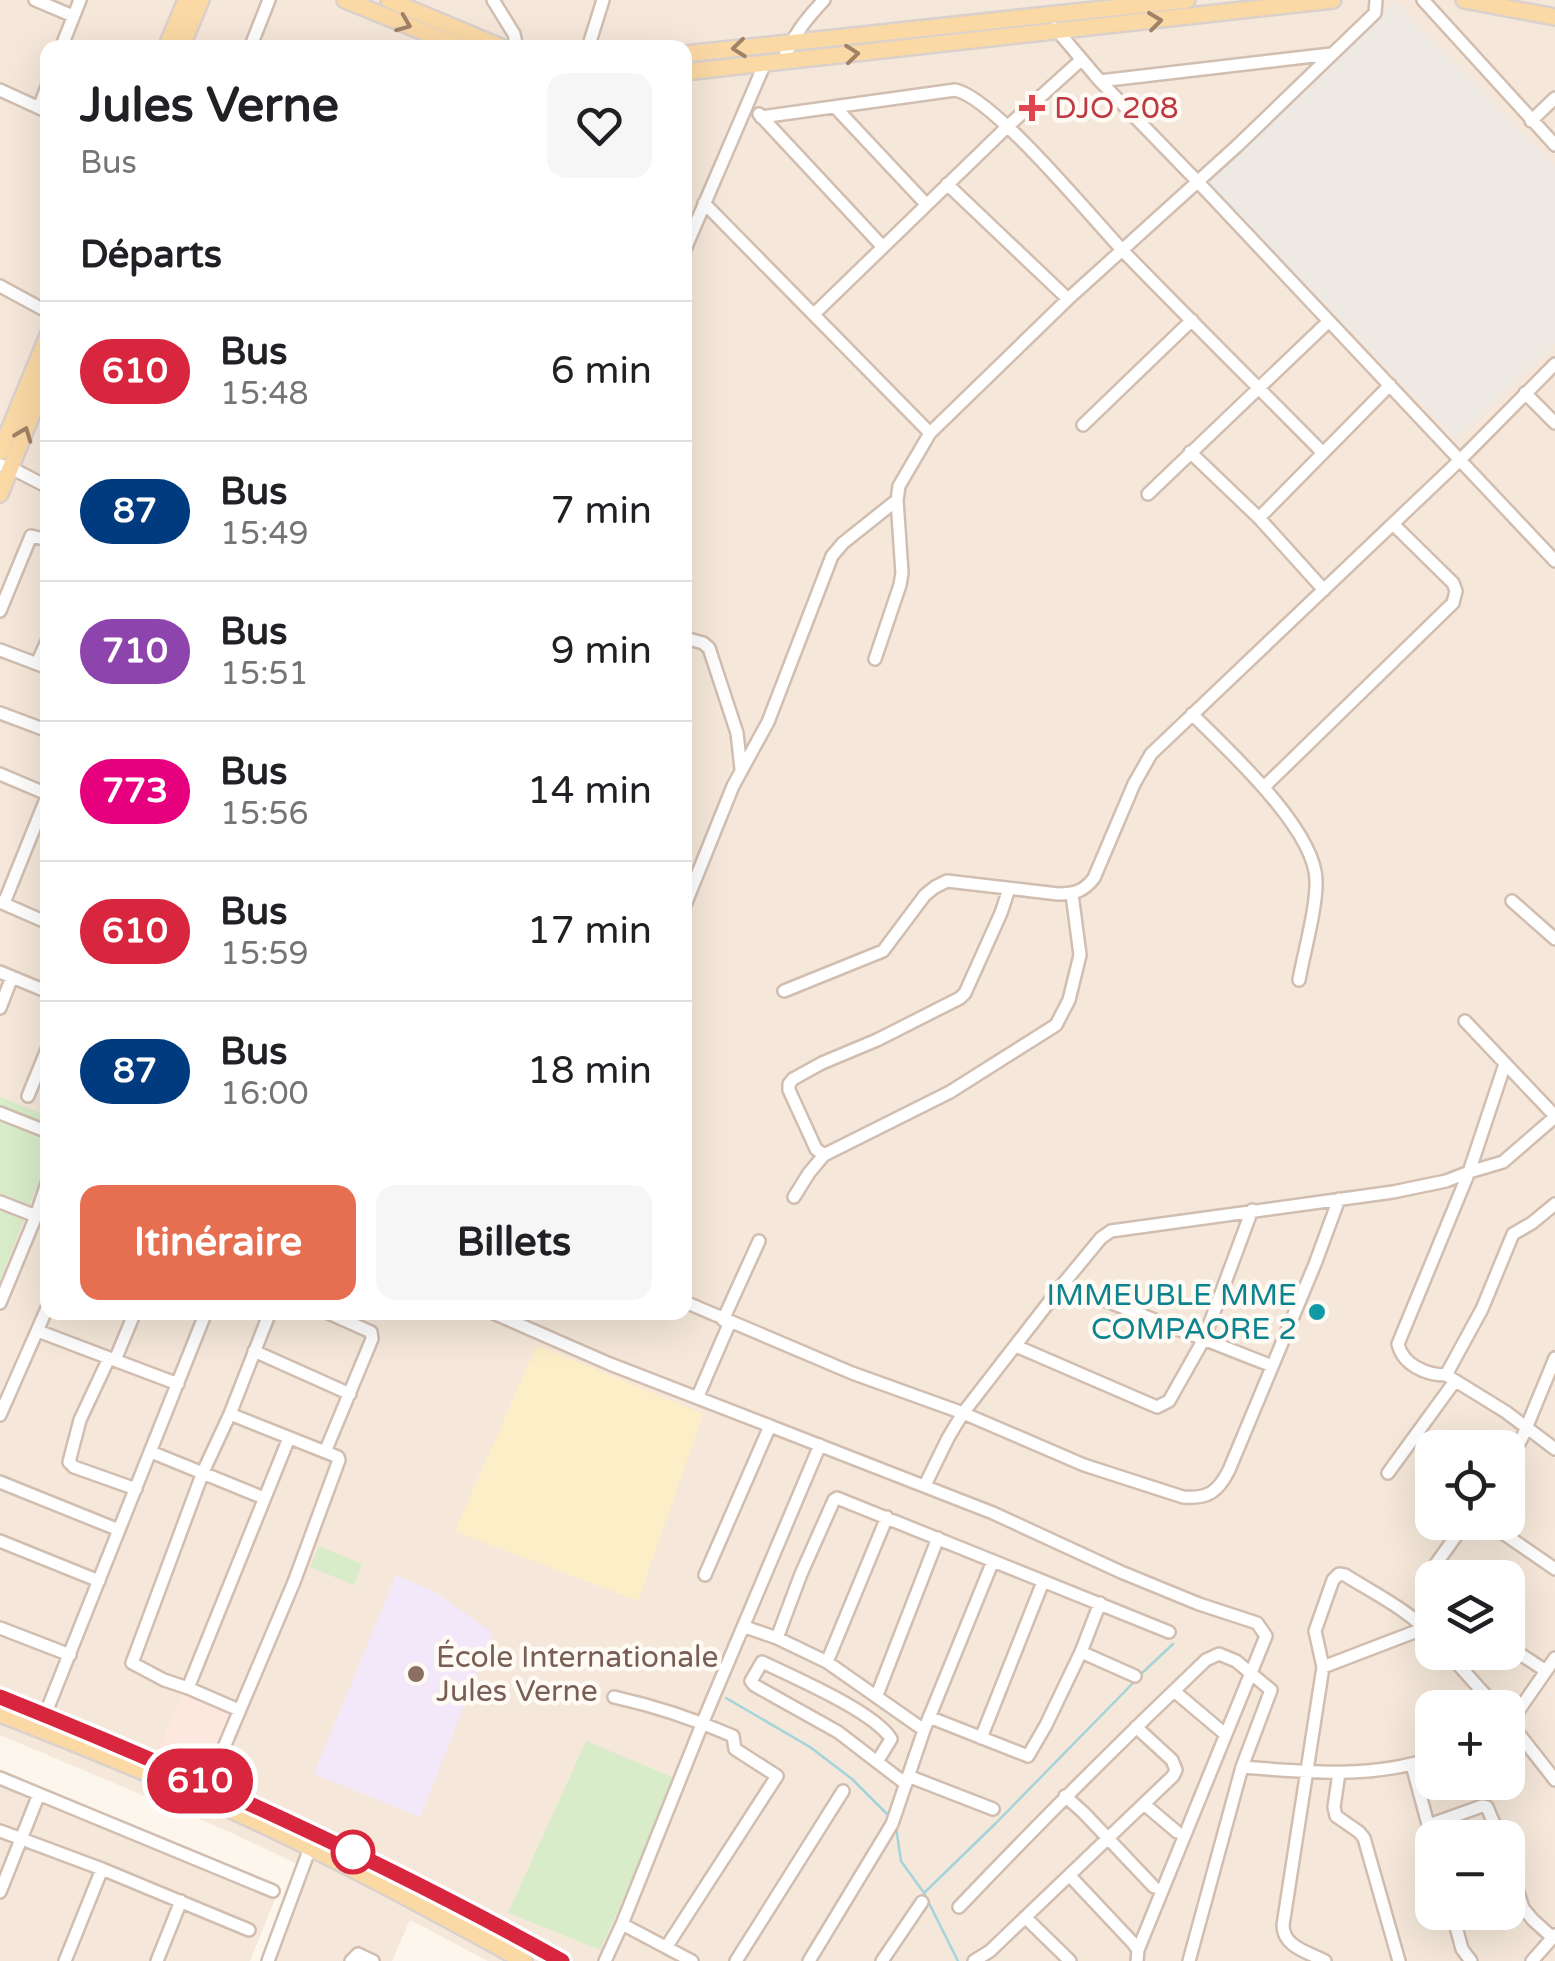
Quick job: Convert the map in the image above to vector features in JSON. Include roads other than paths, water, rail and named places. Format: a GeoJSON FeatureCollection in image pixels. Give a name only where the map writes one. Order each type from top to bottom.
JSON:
{"type":"FeatureCollection","features":[{"type":"Feature","properties":{"kind":"main road"},"geometry":{"type":"LineString","coordinates":[[169,40],[186,0]]}},
{"type":"Feature","properties":{"kind":"main road"},"geometry":{"type":"LineString","coordinates":[[184,40],[201,0]]}},
{"type":"Feature","properties":{"kind":"main road"},"geometry":{"type":"LineString","coordinates":[[345,0],[443,40]]}},
{"type":"Feature","properties":{"kind":"main road"},"geometry":{"type":"LineString","coordinates":[[390,0],[483,40]]}},
{"type":"Feature","properties":{"kind":"main road"},"geometry":{"type":"LineString","coordinates":[[692,53],[1187,0]]}},
{"type":"Feature","properties":{"kind":"main road"},"geometry":{"type":"LineString","coordinates":[[692,71],[1333,0]]}},
{"type":"Feature","properties":{"kind":"main road"},"geometry":{"type":"LineString","coordinates":[[1464,0],[1555,17]]}},
{"type":"Feature","properties":{"kind":"main road"},"geometry":{"type":"LineString","coordinates":[[0,452],[40,354]]}},
{"type":"Feature","properties":{"kind":"main road"},"geometry":{"type":"LineString","coordinates":[[0,494],[6,466],[40,392]]}},
{"type":"Feature","properties":{"kind":"main road"},"geometry":{"type":"LineString","coordinates":[[0,1697],[208,1784],[366,1858],[562,1961]]}},
{"type":"Feature","properties":{"kind":"main road"},"geometry":{"type":"LineString","coordinates":[[0,1714],[169,1783],[310,1848],[524,1961]]}},
{"type":"Feature","properties":{"kind":"street"},"geometry":{"type":"LineString","coordinates":[[35,0],[74,16]]}},
{"type":"Feature","properties":{"kind":"street"},"geometry":{"type":"LineString","coordinates":[[65,40],[80,0]]}},
{"type":"Feature","properties":{"kind":"street"},"geometry":{"type":"LineString","coordinates":[[258,40],[268,0]]}},
{"type":"Feature","properties":{"kind":"street"},"geometry":{"type":"LineString","coordinates":[[493,0],[515,40]]}},
{"type":"Feature","properties":{"kind":"street"},"geometry":{"type":"LineString","coordinates":[[590,40],[603,0]]}},
{"type":"Feature","properties":{"kind":"street"},"geometry":{"type":"LineString","coordinates":[[782,61],[790,42],[823,0]]}},
{"type":"Feature","properties":{"kind":"street"},"geometry":{"type":"LineString","coordinates":[[875,659],[900,585],[899,486],[930,433],[1375,13],[1376,0]]}},
{"type":"Feature","properties":{"kind":"street"},"geometry":{"type":"LineString","coordinates":[[1423,0],[1555,145]]}},
{"type":"Feature","properties":{"kind":"street"},"geometry":{"type":"LineString","coordinates":[[1044,14],[1100,81],[1555,561]]}},
{"type":"Feature","properties":{"kind":"street"},"geometry":{"type":"LineString","coordinates":[[1100,81],[1331,54]]}},
{"type":"Feature","properties":{"kind":"street"},"geometry":{"type":"LineString","coordinates":[[814,314],[946,184],[1081,60]]}},
{"type":"Feature","properties":{"kind":"street"},"geometry":{"type":"LineString","coordinates":[[692,233],[765,63]]}},
{"type":"Feature","properties":{"kind":"street"},"geometry":{"type":"LineString","coordinates":[[0,90],[40,109]]}},
{"type":"Feature","properties":{"kind":"street"},"geometry":{"type":"LineString","coordinates":[[761,117],[955,90],[969,94],[1008,126],[1122,250],[1323,453]]}},
{"type":"Feature","properties":{"kind":"street"},"geometry":{"type":"LineString","coordinates":[[1532,121],[1555,98]]}},
{"type":"Feature","properties":{"kind":"street"},"geometry":{"type":"LineString","coordinates":[[749,103],[882,246]]}},
{"type":"Feature","properties":{"kind":"street"},"geometry":{"type":"LineString","coordinates":[[834,106],[926,204]]}},
{"type":"Feature","properties":{"kind":"street"},"geometry":{"type":"LineString","coordinates":[[946,184],[1068,300]]}},
{"type":"Feature","properties":{"kind":"street"},"geometry":{"type":"LineString","coordinates":[[704,203],[930,433]]}},
{"type":"Feature","properties":{"kind":"street"},"geometry":{"type":"LineString","coordinates":[[0,286],[40,308]]}},
{"type":"Feature","properties":{"kind":"street"},"geometry":{"type":"LineString","coordinates":[[1083,425],[1192,320]]}},
{"type":"Feature","properties":{"kind":"street"},"geometry":{"type":"LineString","coordinates":[[1148,494],[1329,321]]}},
{"type":"Feature","properties":{"kind":"street"},"geometry":{"type":"LineString","coordinates":[[784,991],[884,951],[925,895],[947,882],[1072,894],[1086,888],[1150,754],[1460,460],[1555,364]]}},
{"type":"Feature","properties":{"kind":"street"},"geometry":{"type":"LineString","coordinates":[[1260,518],[1390,386]]}},
{"type":"Feature","properties":{"kind":"street"},"geometry":{"type":"LineString","coordinates":[[1526,393],[1555,423]]}},
{"type":"Feature","properties":{"kind":"street"},"geometry":{"type":"LineString","coordinates":[[1190,452],[1260,518],[1324,590]]}},
{"type":"Feature","properties":{"kind":"street"},"geometry":{"type":"LineString","coordinates":[[6,466],[40,483]]}},
{"type":"Feature","properties":{"kind":"street"},"geometry":{"type":"LineString","coordinates":[[692,888],[740,769],[768,722],[832,556],[897,500]]}},
{"type":"Feature","properties":{"kind":"street"},"geometry":{"type":"LineString","coordinates":[[1264,787],[1453,604],[1454,582],[1393,524]]}},
{"type":"Feature","properties":{"kind":"street"},"geometry":{"type":"LineString","coordinates":[[0,611],[31,536],[40,538]]}},
{"type":"Feature","properties":{"kind":"street"},"geometry":{"type":"LineString","coordinates":[[692,640],[709,648],[737,733],[740,769]]}},
{"type":"Feature","properties":{"kind":"street"},"geometry":{"type":"LineString","coordinates":[[0,650],[40,665]]}},
{"type":"Feature","properties":{"kind":"street"},"geometry":{"type":"LineString","coordinates":[[0,713],[40,729]]}},
{"type":"Feature","properties":{"kind":"street"},"geometry":{"type":"LineString","coordinates":[[1192,714],[1264,787],[1291,821],[1315,869],[1317,882],[1299,980]]}},
{"type":"Feature","properties":{"kind":"street"},"geometry":{"type":"LineString","coordinates":[[0,774],[40,791]]}},
{"type":"Feature","properties":{"kind":"street"},"geometry":{"type":"LineString","coordinates":[[40,811],[2,902],[40,919]]}},
{"type":"Feature","properties":{"kind":"street"},"geometry":{"type":"LineString","coordinates":[[824,1155],[816,1149],[789,1084],[822,1063],[960,998],[1009,889]]}},
{"type":"Feature","properties":{"kind":"street"},"geometry":{"type":"LineString","coordinates":[[794,1196],[824,1155],[950,1092],[1056,1024],[1069,1000],[1080,955],[1072,894]]}},
{"type":"Feature","properties":{"kind":"street"},"geometry":{"type":"LineString","coordinates":[[1512,901],[1555,940]]}},
{"type":"Feature","properties":{"kind":"street"},"geometry":{"type":"LineString","coordinates":[[0,1008],[6,974],[40,989]]}},
{"type":"Feature","properties":{"kind":"street"},"geometry":{"type":"LineString","coordinates":[[925,1485],[964,1414],[1063,1284],[1111,1231],[1446,1182],[1504,1162],[1555,1117],[1465,1021]]}},
{"type":"Feature","properties":{"kind":"street"},"geometry":{"type":"LineString","coordinates":[[1505,1064],[1469,1172],[1398,1344],[1400,1354],[1413,1366],[1450,1378],[1555,1449]]}},
{"type":"Feature","properties":{"kind":"street"},"geometry":{"type":"LineString","coordinates":[[28,1096],[40,1067]]}},
{"type":"Feature","properties":{"kind":"street"},"geometry":{"type":"LineString","coordinates":[[0,1112],[40,1129]]}},
{"type":"Feature","properties":{"kind":"street"},"geometry":{"type":"LineString","coordinates":[[692,1305],[1084,1466],[1183,1497],[1198,1498],[1208,1496],[1224,1481],[1339,1199]]}},
{"type":"Feature","properties":{"kind":"street"},"geometry":{"type":"LineString","coordinates":[[0,1202],[36,1216]]}},
{"type":"Feature","properties":{"kind":"street"},"geometry":{"type":"LineString","coordinates":[[2,1295],[40,1204]]}},
{"type":"Feature","properties":{"kind":"street"},"geometry":{"type":"LineString","coordinates":[[1388,1474],[1450,1378],[1513,1234],[1555,1204]]}},
{"type":"Feature","properties":{"kind":"street"},"geometry":{"type":"LineString","coordinates":[[1016,1346],[1157,1407],[1169,1401],[1204,1340],[1252,1210]]}},
{"type":"Feature","properties":{"kind":"street"},"geometry":{"type":"LineString","coordinates":[[698,1396],[759,1240]]}},
{"type":"Feature","properties":{"kind":"street"},"geometry":{"type":"LineString","coordinates":[[1063,1284],[1272,1366]]}},
{"type":"Feature","properties":{"kind":"street"},"geometry":{"type":"LineString","coordinates":[[0,1415],[42,1320]]}},
{"type":"Feature","properties":{"kind":"street"},"geometry":{"type":"LineString","coordinates":[[131,1320],[80,1420],[69,1462],[136,1490]]}},
{"type":"Feature","properties":{"kind":"street"},"geometry":{"type":"LineString","coordinates":[[46,1715],[203,1320]]}},
{"type":"Feature","properties":{"kind":"street"},"geometry":{"type":"LineString","coordinates":[[239,1710],[132,1663],[203,1472],[267,1320]]}},
{"type":"Feature","properties":{"kind":"street"},"geometry":{"type":"LineString","coordinates":[[326,1452],[370,1347],[371,1332],[344,1320]]}},
{"type":"Feature","properties":{"kind":"street"},"geometry":{"type":"LineString","coordinates":[[525,1320],[610,1364],[925,1485],[1121,1572],[1257,1624],[1266,1636],[1138,1956],[1070,1876]]}},
{"type":"Feature","properties":{"kind":"street"},"geometry":{"type":"LineString","coordinates":[[38,1331],[178,1384]]}},
{"type":"Feature","properties":{"kind":"street"},"geometry":{"type":"LineString","coordinates":[[254,1351],[350,1394]]}},
{"type":"Feature","properties":{"kind":"street"},"geometry":{"type":"LineString","coordinates":[[1524,1430],[1555,1358]]}},
{"type":"Feature","properties":{"kind":"street"},"geometry":{"type":"LineString","coordinates":[[208,1784],[312,1537],[339,1460],[230,1414]]}},
{"type":"Feature","properties":{"kind":"street"},"geometry":{"type":"LineString","coordinates":[[705,1575],[770,1426]]}},
{"type":"Feature","properties":{"kind":"street"},"geometry":{"type":"LineString","coordinates":[[188,1688],[289,1438]]}},
{"type":"Feature","properties":{"kind":"street"},"geometry":{"type":"LineString","coordinates":[[605,1961],[820,1445]]}},
{"type":"Feature","properties":{"kind":"street"},"geometry":{"type":"LineString","coordinates":[[150,1452],[264,1498]]}},
{"type":"Feature","properties":{"kind":"street"},"geometry":{"type":"LineString","coordinates":[[0,1482],[119,1530]]}},
{"type":"Feature","properties":{"kind":"street"},"geometry":{"type":"LineString","coordinates":[[777,1638],[834,1500],[842,1498],[1169,1632]]}},
{"type":"Feature","properties":{"kind":"street"},"geometry":{"type":"LineString","coordinates":[[828,1662],[887,1517]]}},
{"type":"Feature","properties":{"kind":"street"},"geometry":{"type":"LineString","coordinates":[[877,1696],[938,1538]]}},
{"type":"Feature","properties":{"kind":"street"},"geometry":{"type":"LineString","coordinates":[[1514,1540],[1555,1568]]}},
{"type":"Feature","properties":{"kind":"street"},"geometry":{"type":"LineString","coordinates":[[0,1541],[99,1581]]}},
{"type":"Feature","properties":{"kind":"street"},"geometry":{"type":"LineString","coordinates":[[808,1961],[892,1824],[926,1723],[993,1561]]}},
{"type":"Feature","properties":{"kind":"street"},"geometry":{"type":"LineString","coordinates":[[1317,1959],[1283,1936],[1323,1667],[1315,1632],[1329,1590],[1339,1574],[1346,1574],[1385,1598],[1415,1621]]}},
{"type":"Feature","properties":{"kind":"street"},"geometry":{"type":"LineString","coordinates":[[981,1738],[1043,1582]]}},
{"type":"Feature","properties":{"kind":"street"},"geometry":{"type":"LineString","coordinates":[[744,1627],[828,1662],[926,1723],[1028,1756],[1081,1652],[1100,1603]]}},
{"type":"Feature","properties":{"kind":"street"},"geometry":{"type":"LineString","coordinates":[[0,1628],[70,1655]]}},
{"type":"Feature","properties":{"kind":"street"},"geometry":{"type":"LineString","coordinates":[[1323,1667],[1415,1637]]}},
{"type":"Feature","properties":{"kind":"street"},"geometry":{"type":"LineString","coordinates":[[1081,1652],[1135,1676]]}},
{"type":"Feature","properties":{"kind":"street"},"geometry":{"type":"LineString","coordinates":[[959,1907],[1065,1796],[1206,1660],[1219,1654],[1236,1661],[1271,1690],[1242,1767],[1189,1961]]}},
{"type":"Feature","properties":{"kind":"street"},"geometry":{"type":"LineString","coordinates":[[1525,1657],[1546,1671]]}},
{"type":"Feature","properties":{"kind":"street"},"geometry":{"type":"LineString","coordinates":[[1525,1702],[1555,1658]]}},
{"type":"Feature","properties":{"kind":"street"},"geometry":{"type":"LineString","coordinates":[[877,1762],[891,1739],[885,1731],[836,1698],[762,1662],[758,1664],[751,1682],[838,1732],[877,1762],[907,1780],[993,1809]]}},
{"type":"Feature","properties":{"kind":"street"},"geometry":{"type":"LineString","coordinates":[[1463,1670],[1481,1690]]}},
{"type":"Feature","properties":{"kind":"street"},"geometry":{"type":"LineString","coordinates":[[1174,1691],[1225,1734]]}},
{"type":"Feature","properties":{"kind":"street"},"geometry":{"type":"LineString","coordinates":[[614,1697],[703,1722],[733,1736],[736,1749],[777,1776],[667,1946]]}},
{"type":"Feature","properties":{"kind":"street"},"geometry":{"type":"LineString","coordinates":[[984,1957],[1173,1776],[1176,1770],[1172,1760],[1136,1727]]}},
{"type":"Feature","properties":{"kind":"street"},"geometry":{"type":"LineString","coordinates":[[1525,1741],[1555,1780]]}},
{"type":"Feature","properties":{"kind":"street"},"geometry":{"type":"LineString","coordinates":[[1242,1767],[1339,1772],[1415,1764]]}},
{"type":"Feature","properties":{"kind":"street"},"geometry":{"type":"LineString","coordinates":[[1412,1765],[1428,1820]]}},
{"type":"Feature","properties":{"kind":"street"},"geometry":{"type":"LineString","coordinates":[[1339,1772],[1336,1816],[1364,1838],[1399,1961]]}},
{"type":"Feature","properties":{"kind":"street"},"geometry":{"type":"LineString","coordinates":[[0,1778],[273,1891]]}},
{"type":"Feature","properties":{"kind":"street"},"geometry":{"type":"LineString","coordinates":[[736,1961],[843,1792]]}},
{"type":"Feature","properties":{"kind":"street"},"geometry":{"type":"LineString","coordinates":[[0,1892],[39,1794]]}},
{"type":"Feature","properties":{"kind":"street"},"geometry":{"type":"LineString","coordinates":[[1065,1796],[1154,1886]]}},
{"type":"Feature","properties":{"kind":"street"},"geometry":{"type":"LineString","coordinates":[[1144,1804],[1177,1832]]}},
{"type":"Feature","properties":{"kind":"street"},"geometry":{"type":"LineString","coordinates":[[1443,1820],[1482,1806],[1487,1806],[1493,1820]]}},
{"type":"Feature","properties":{"kind":"street"},"geometry":{"type":"LineString","coordinates":[[0,1832],[249,1930]]}},
{"type":"Feature","properties":{"kind":"street"},"geometry":{"type":"LineString","coordinates":[[268,1961],[310,1848]]}},
{"type":"Feature","properties":{"kind":"street"},"geometry":{"type":"LineString","coordinates":[[65,1961],[102,1869]]}},
{"type":"Feature","properties":{"kind":"street"},"geometry":{"type":"LineString","coordinates":[[157,1961],[182,1902]]}},
{"type":"Feature","properties":{"kind":"street"},"geometry":{"type":"LineString","coordinates":[[882,1961],[922,1902]]}},
{"type":"Feature","properties":{"kind":"street"},"geometry":{"type":"LineString","coordinates":[[1525,1910],[1554,1937],[1532,1961]]}},
{"type":"Feature","properties":{"kind":"street"},"geometry":{"type":"LineString","coordinates":[[1025,1917],[1070,1961]]}},
{"type":"Feature","properties":{"kind":"street"},"geometry":{"type":"LineString","coordinates":[[622,1924],[692,1961]]}},
{"type":"Feature","properties":{"kind":"street"},"geometry":{"type":"LineString","coordinates":[[1457,1930],[1470,1961]]}},
{"type":"Feature","properties":{"kind":"street"},"geometry":{"type":"LineString","coordinates":[[351,1961],[358,1954],[373,1961]]}},
{"type":"Feature","properties":{"kind":"street"},"geometry":{"type":"LineString","coordinates":[[984,1957],[1000,1961]]}},
{"type":"Feature","properties":{"kind":"waterway"},"geometry":{"type":"LineString","coordinates":[[1141,1674],[1173,1644]]}},
{"type":"Feature","properties":{"kind":"waterway"},"geometry":{"type":"LineString","coordinates":[[924,1893],[1136,1680]]}},
{"type":"Feature","properties":{"kind":"waterway"},"geometry":{"type":"LineString","coordinates":[[726,1698],[810,1747],[852,1779],[890,1817]]}},
{"type":"Feature","properties":{"kind":"waterway"},"geometry":{"type":"LineString","coordinates":[[896,1827],[901,1861],[924,1893],[958,1961]]}},
{"type":"Feature","properties":{"kind":"place","name":"DJO 208"},"geometry":{"type":"Point","coordinates":[1032,108]}},
{"type":"Feature","properties":{"kind":"place","name":"IMMEUBLE MME COMPAORE 2"},"geometry":{"type":"Point","coordinates":[1317,1312]}},
{"type":"Feature","properties":{"kind":"place","name":"École Internationale Jules Verne"},"geometry":{"type":"Point","coordinates":[416,1674]}}]}
